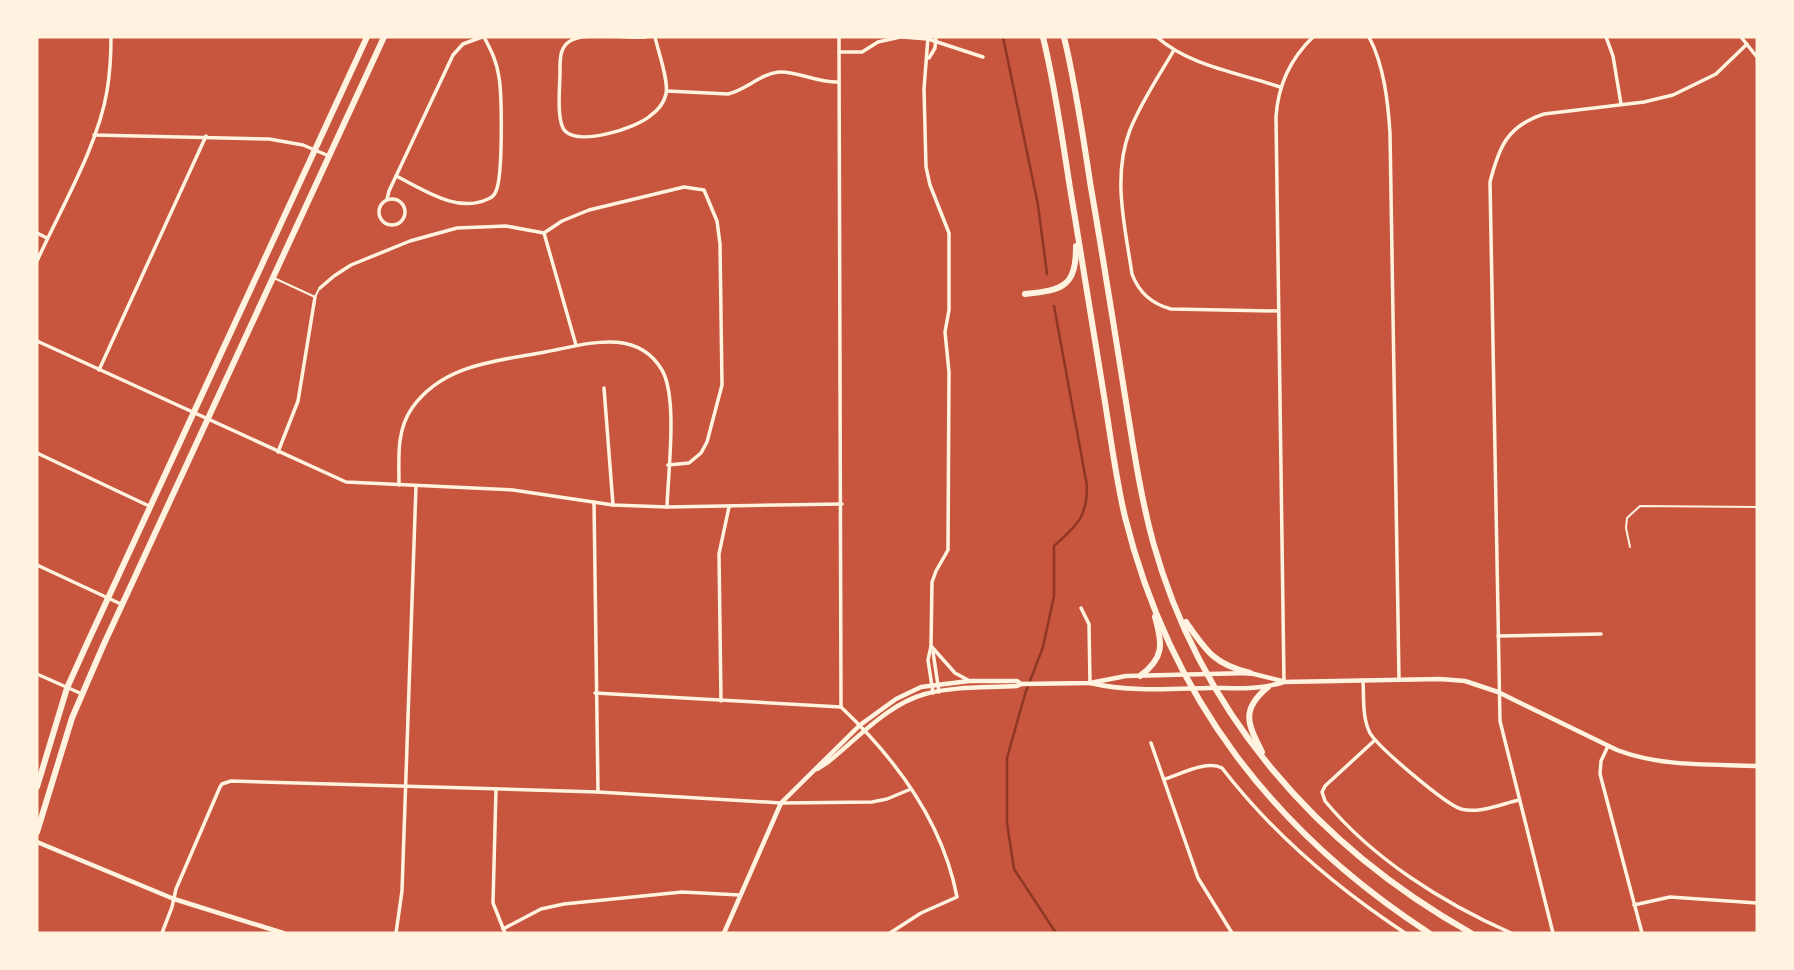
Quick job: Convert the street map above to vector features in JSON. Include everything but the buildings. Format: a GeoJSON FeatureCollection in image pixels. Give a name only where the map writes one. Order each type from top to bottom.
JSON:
{"type":"FeatureCollection","features":[{"type":"Feature","properties":{"kind":"main road"},"geometry":{"type":"LineString","coordinates":[[37,787],[67,688],[367,37]]}},
{"type":"Feature","properties":{"kind":"main road"},"geometry":{"type":"LineString","coordinates":[[37,832],[82,694],[384,37]]}},
{"type":"Feature","properties":{"kind":"main road"},"geometry":{"type":"LineString","coordinates":[[1043,37],[1058,111],[1125,517],[1158,628],[1160,650],[1155,663],[1140,676]]}},
{"type":"Feature","properties":{"kind":"main road"},"geometry":{"type":"LineString","coordinates":[[1063,37],[1078,108],[1139,478],[1154,544],[1175,606],[1216,688],[1238,725],[1269,767],[1317,819],[1380,875],[1441,916],[1472,933]]}},
{"type":"Feature","properties":{"kind":"main road"},"geometry":{"type":"LineString","coordinates":[[1025,294],[1055,290],[1070,281],[1076,261],[1076,226]]}},
{"type":"Feature","properties":{"kind":"main road"},"geometry":{"type":"LineString","coordinates":[[1144,578],[1166,634],[1193,689],[1220,734],[1253,779],[1319,850],[1370,893],[1429,933]]}},
{"type":"Feature","properties":{"kind":"main road"},"geometry":{"type":"LineString","coordinates":[[1175,606],[1214,658],[1232,669],[1250,673]]}},
{"type":"Feature","properties":{"kind":"main road"},"geometry":{"type":"LineString","coordinates":[[1268,687],[1253,701],[1248,715],[1269,767]]}},
{"type":"Feature","properties":{"kind":"street"},"geometry":{"type":"LineString","coordinates":[[37,261],[94,135],[107,90],[111,37]]}},
{"type":"Feature","properties":{"kind":"street"},"geometry":{"type":"LineString","coordinates":[[387,199],[396,199],[403,204],[404,217],[398,223],[385,223],[380,217],[381,205],[387,199],[396,176],[453,55],[463,44],[483,37],[494,55],[500,79],[499,169],[493,196],[481,201],[446,201],[396,176]]}},
{"type":"Feature","properties":{"kind":"street"},"geometry":{"type":"LineString","coordinates":[[646,37],[586,37],[573,39],[565,44],[561,50],[560,63],[562,125],[568,133],[581,138],[591,138],[652,115],[663,102],[667,91],[655,37]]}},
{"type":"Feature","properties":{"kind":"street"},"geometry":{"type":"LineString","coordinates":[[839,37],[841,708]]}},
{"type":"Feature","properties":{"kind":"street"},"geometry":{"type":"LineString","coordinates":[[839,52],[862,52],[878,42],[901,37],[936,39],[983,57]]}},
{"type":"Feature","properties":{"kind":"street"},"geometry":{"type":"LineString","coordinates":[[1157,37],[1174,50],[1281,87]]}},
{"type":"Feature","properties":{"kind":"street"},"geometry":{"type":"LineString","coordinates":[[1284,682],[1277,105],[1281,87],[1292,62],[1313,37]]}},
{"type":"Feature","properties":{"kind":"street"},"geometry":{"type":"LineString","coordinates":[[1369,37],[1377,53],[1389,110],[1399,680]]}},
{"type":"Feature","properties":{"kind":"street"},"geometry":{"type":"LineString","coordinates":[[1606,37],[1613,56],[1621,104]]}},
{"type":"Feature","properties":{"kind":"street"},"geometry":{"type":"LineString","coordinates":[[1741,37],[1757,57]]}},
{"type":"Feature","properties":{"kind":"street"},"geometry":{"type":"LineString","coordinates":[[928,38],[924,89],[926,167],[930,185],[949,233],[949,310],[945,332],[949,373],[947,550],[932,582],[932,646],[939,692]]}},
{"type":"Feature","properties":{"kind":"street"},"geometry":{"type":"LineString","coordinates":[[928,59],[936,39]]}},
{"type":"Feature","properties":{"kind":"street"},"geometry":{"type":"LineString","coordinates":[[1553,933],[1501,732],[1498,692],[1500,678],[1490,182],[1501,147],[1507,137],[1524,123],[1544,114],[1661,99],[1716,74],[1747,44]]}},
{"type":"Feature","properties":{"kind":"street"},"geometry":{"type":"LineString","coordinates":[[1174,50],[1130,129],[1124,152],[1121,190],[1135,283],[1149,299],[1171,309],[1278,311]]}},
{"type":"Feature","properties":{"kind":"street"},"geometry":{"type":"LineString","coordinates":[[667,91],[736,92],[762,77],[782,72],[822,82],[839,82]]}},
{"type":"Feature","properties":{"kind":"street"},"geometry":{"type":"LineString","coordinates":[[94,135],[269,138],[314,149],[329,156]]}},
{"type":"Feature","properties":{"kind":"street"},"geometry":{"type":"LineString","coordinates":[[99,370],[206,136]]}},
{"type":"Feature","properties":{"kind":"street"},"geometry":{"type":"LineString","coordinates":[[320,288],[351,265],[410,241],[457,228],[506,226],[544,233],[575,215],[684,187],[704,190],[717,220],[720,244],[722,384],[707,442],[701,453],[689,463],[668,465]]}},
{"type":"Feature","properties":{"kind":"street"},"geometry":{"type":"LineString","coordinates":[[37,233],[47,238]]}},
{"type":"Feature","properties":{"kind":"street"},"geometry":{"type":"LineString","coordinates":[[544,233],[576,345]]}},
{"type":"Feature","properties":{"kind":"street"},"geometry":{"type":"LineString","coordinates":[[278,452],[298,401],[315,297]]}},
{"type":"Feature","properties":{"kind":"street"},"geometry":{"type":"LineString","coordinates":[[37,341],[346,482],[513,490],[613,505],[729,507],[842,504]]}},
{"type":"Feature","properties":{"kind":"street"},"geometry":{"type":"LineString","coordinates":[[399,485],[402,428],[411,409],[435,385],[480,363],[593,341],[623,343],[635,347],[655,361],[662,369],[669,389],[667,507]]}},
{"type":"Feature","properties":{"kind":"street"},"geometry":{"type":"LineString","coordinates":[[604,388],[613,505]]}},
{"type":"Feature","properties":{"kind":"street"},"geometry":{"type":"LineString","coordinates":[[37,453],[151,506]]}},
{"type":"Feature","properties":{"kind":"street"},"geometry":{"type":"LineString","coordinates":[[396,933],[401,898],[416,486]]}},
{"type":"Feature","properties":{"kind":"street"},"geometry":{"type":"LineString","coordinates":[[594,502],[598,792]]}},
{"type":"Feature","properties":{"kind":"street"},"geometry":{"type":"LineString","coordinates":[[721,701],[719,554],[729,507]]}},
{"type":"Feature","properties":{"kind":"street"},"geometry":{"type":"LineString","coordinates":[[37,565],[122,605]]}},
{"type":"Feature","properties":{"kind":"street"},"geometry":{"type":"LineString","coordinates":[[1081,608],[1089,624],[1090,683]]}},
{"type":"Feature","properties":{"kind":"street"},"geometry":{"type":"LineString","coordinates":[[1498,636],[1601,635]]}},
{"type":"Feature","properties":{"kind":"street"},"geometry":{"type":"LineString","coordinates":[[932,646],[955,673],[969,681]]}},
{"type":"Feature","properties":{"kind":"street"},"geometry":{"type":"LineString","coordinates":[[932,646],[928,660],[933,693]]}},
{"type":"Feature","properties":{"kind":"street"},"geometry":{"type":"LineString","coordinates":[[1090,683],[1140,676],[1250,673],[1284,682]]}},
{"type":"Feature","properties":{"kind":"street"},"geometry":{"type":"LineString","coordinates":[[37,674],[82,694]]}},
{"type":"Feature","properties":{"kind":"street"},"geometry":{"type":"LineString","coordinates":[[1363,680],[1366,719],[1376,740],[1448,803],[1474,810],[1519,800]]}},
{"type":"Feature","properties":{"kind":"street"},"geometry":{"type":"LineString","coordinates":[[817,769],[907,701],[939,692],[1021,684],[1090,683],[1128,689],[1193,689],[1268,687],[1284,682],[1363,680],[1456,680],[1498,692],[1636,757],[1757,766]]}},
{"type":"Feature","properties":{"kind":"street"},"geometry":{"type":"LineString","coordinates":[[724,933],[781,803],[860,725],[896,699],[921,687],[969,681],[1017,681],[1021,684]]}},
{"type":"Feature","properties":{"kind":"street"},"geometry":{"type":"LineString","coordinates":[[595,693],[841,708],[892,761],[911,789],[938,838],[954,878],[957,897],[921,913],[890,933]]}},
{"type":"Feature","properties":{"kind":"street"},"geometry":{"type":"LineString","coordinates":[[1376,740],[1325,786],[1322,792],[1325,801],[1372,849],[1404,872],[1444,899],[1511,933]]}},
{"type":"Feature","properties":{"kind":"street"},"geometry":{"type":"LineString","coordinates":[[1152,743],[1198,878],[1214,908],[1232,933]]}},
{"type":"Feature","properties":{"kind":"street"},"geometry":{"type":"LineString","coordinates":[[1608,746],[1601,761],[1600,774],[1642,933]]}},
{"type":"Feature","properties":{"kind":"street"},"geometry":{"type":"LineString","coordinates":[[1165,779],[1209,766],[1222,768],[1262,818],[1327,878],[1405,933]]}},
{"type":"Feature","properties":{"kind":"street"},"geometry":{"type":"LineString","coordinates":[[162,933],[176,889],[220,788],[226,782],[598,792],[781,803],[872,802],[911,789]]}},
{"type":"Feature","properties":{"kind":"street"},"geometry":{"type":"LineString","coordinates":[[496,789],[493,903],[504,931],[541,909],[564,904],[682,892],[741,895]]}},
{"type":"Feature","properties":{"kind":"street"},"geometry":{"type":"LineString","coordinates":[[37,842],[174,899],[283,933]]}},
{"type":"Feature","properties":{"kind":"street"},"geometry":{"type":"LineString","coordinates":[[1634,905],[1670,897],[1757,903]]}},
{"type":"Feature","properties":{"kind":"lane"},"geometry":{"type":"LineString","coordinates":[[273,278],[315,297],[320,288]]}},
{"type":"Feature","properties":{"kind":"lane"},"geometry":{"type":"LineString","coordinates":[[1630,547],[1627,519],[1640,506],[1757,507]]}},
{"type":"Feature","properties":{"kind":"waterway"},"geometry":{"type":"LineString","coordinates":[[1003,37],[1038,205],[1047,274]]}},
{"type":"Feature","properties":{"kind":"waterway"},"geometry":{"type":"LineString","coordinates":[[1054,306],[1087,497],[1079,520],[1054,546],[1054,596],[1043,647],[1025,694],[1007,758],[1007,823],[1014,869],[1056,933]]}}]}
